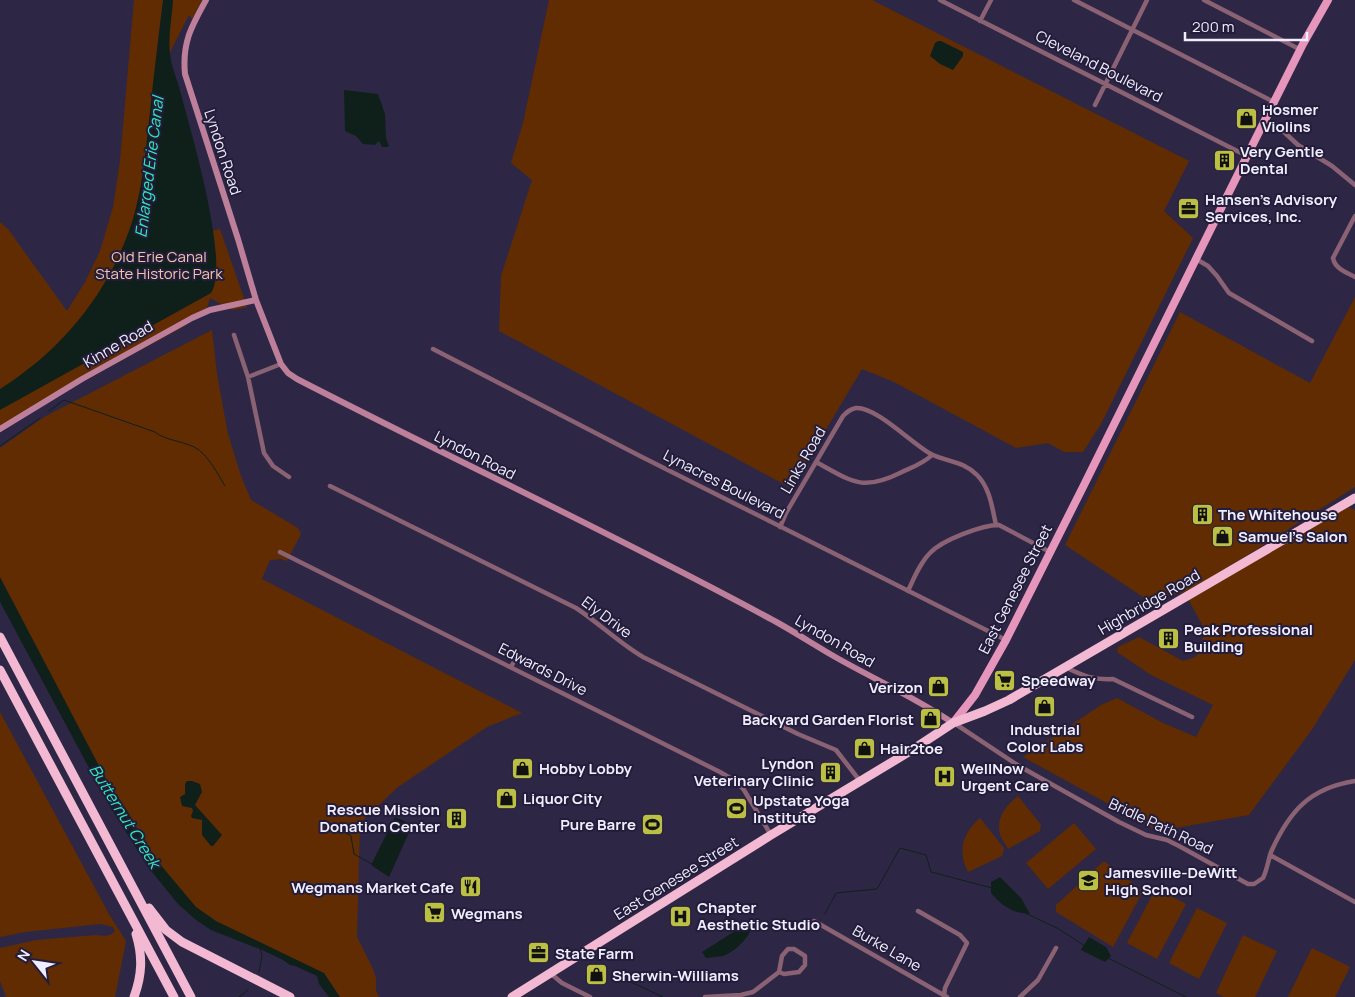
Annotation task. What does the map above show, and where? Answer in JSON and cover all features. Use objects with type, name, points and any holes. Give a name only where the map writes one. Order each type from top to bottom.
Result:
[{"type":"highway","name":"Highbridge Road","points":[[952,723],[1009,700],[1355,498]]},
{"type":"highway","points":[[0,637],[192,997]]},
{"type":"highway","points":[[0,670],[174,997]]},
{"type":"highway","name":"East Genesee Street","points":[[512,997],[860,780],[925,742],[952,723]]},
{"type":"highway","points":[[136,890],[160,923],[182,942],[290,997]]},
{"type":"highway","points":[[131,917],[142,962],[134,997]]},
{"type":"main road","name":"East Genesee Street","points":[[952,723],[975,695],[1006,640],[1264,121],[1328,0]]},
{"type":"street","name":"Lyndon Road","points":[[206,0],[187,36],[184,48],[185,74],[256,300],[281,364],[288,373],[297,380],[770,618],[838,658],[934,710],[952,723]]},
{"type":"street","name":"Cleveland Boulevard","points":[[940,0],[1247,156]]},
{"type":"street","points":[[980,21],[991,0]]},
{"type":"street","points":[[1074,0],[1274,102]]},
{"type":"street","points":[[1095,105],[1147,0]]},
{"type":"street","points":[[1204,0],[1301,50]]},
{"type":"street","points":[[1264,121],[1284,132],[1298,145],[1332,166],[1355,185]]},
{"type":"street","points":[[1355,216],[1334,258],[1339,269],[1355,277]]},
{"type":"street","points":[[1196,259],[1212,271],[1229,293],[1312,341]]},
{"type":"street","name":"Kinne Road","points":[[0,429],[77,382],[192,318],[210,310],[256,300]]},
{"type":"street","points":[[234,335],[248,377],[264,452],[273,466],[290,477]]},
{"type":"street","name":"Lynacres Boulevard","points":[[433,349],[780,527],[1006,640]]},
{"type":"street","points":[[248,377],[281,364]]},
{"type":"street","name":"Links Road","points":[[780,527],[786,513],[843,416],[852,409],[864,410],[876,416],[932,455]]},
{"type":"street","points":[[816,462],[851,480],[870,484],[883,482],[922,463],[932,455],[959,463],[976,474],[986,488],[996,525]]},
{"type":"street","name":"Ely Drive","points":[[330,486],[576,608],[593,619],[630,650],[643,657],[790,730],[836,750],[860,780]]},
{"type":"street","points":[[908,591],[924,560],[933,550],[963,534],[996,525],[1006,527],[1050,552]]},
{"type":"street","name":"Edwards Drive","points":[[280,552],[730,778],[744,790],[771,835]]},
{"type":"street","points":[[511,667],[517,656]]},
{"type":"street","points":[[1066,667],[1088,678],[1113,679],[1192,717]]},
{"type":"street","name":"Bridle Path Road","points":[[952,723],[1019,766],[1119,822],[1146,835],[1167,840],[1244,882],[1254,884],[1263,878],[1270,855],[1286,824],[1302,803],[1326,790],[1355,781]]},
{"type":"street","points":[[1270,855],[1355,902]]},
{"type":"street","points":[[918,912],[960,935],[967,943],[945,988],[946,996]]},
{"type":"street","name":"Burke Lane","points":[[814,921],[946,996]]},
{"type":"street","points":[[705,997],[741,995],[753,992],[779,972],[782,956],[788,949],[794,948],[805,956],[805,965],[799,972],[784,974],[779,972]]},
{"type":"street","points":[[1020,997],[1038,980],[1056,948]]},
{"type":"street","points":[[550,973],[562,983],[590,997]]},
{"type":"green space","name":"Old Erie Canal State Historic Park","points":[[134,0],[202,0],[192,19],[189,15],[164,64],[211,231],[220,229],[247,307],[233,310],[210,298],[207,308],[185,326],[0,426],[0,222],[8,229],[67,311],[85,282],[100,251],[113,207],[120,161]]},
{"type":"green space","points":[[549,0],[872,0],[1189,161],[1164,211],[1193,238],[1101,424],[1083,452],[1064,452],[1048,443],[1016,448],[894,382],[862,369],[791,488],[499,331],[501,276],[532,180],[511,163],[523,123]]},
{"type":"green space","points":[[1355,297],[1355,487],[1235,563],[1185,592],[1149,601],[1065,545],[1180,312],[1310,383]]},
{"type":"green space","points":[[212,330],[217,374],[228,434],[241,476],[251,500],[298,528],[301,534],[287,561],[281,559],[270,560],[262,579],[522,713],[487,727],[398,787],[360,823],[357,937],[373,969],[376,978],[376,991],[379,997],[335,997],[316,972],[201,917],[152,864],[0,593],[0,448],[44,417]]},
{"type":"green space","points":[[1348,507],[1355,510],[1355,660],[1313,728],[1249,815],[1158,831],[1023,757],[1101,705],[1117,698],[1161,722],[1196,737],[1213,705],[1151,675],[1117,652],[1118,647],[1139,637],[1183,661],[1195,657],[1202,650],[1205,630],[1188,599]]},
{"type":"green space","points":[[0,712],[109,914],[126,941],[115,997],[6,997],[0,981],[0,948],[36,940],[96,935],[106,936],[115,931],[113,927],[101,924],[25,932],[0,937]]},
{"type":"green space","points":[[1018,796],[1041,825],[1040,831],[1008,849],[1001,836],[999,823],[1003,812]]},
{"type":"green space","points":[[980,818],[1004,848],[1002,856],[968,872],[962,850],[969,830]]},
{"type":"green space","points":[[1074,823],[1096,849],[1048,889],[1026,863]]},
{"type":"green space","points":[[1104,861],[1143,891],[1113,947],[1056,912],[1056,905]]},
{"type":"green space","points":[[1156,888],[1186,904],[1157,959],[1127,943]]},
{"type":"green space","points":[[1197,908],[1227,923],[1199,979],[1169,963]]},
{"type":"green space","points":[[1243,935],[1277,951],[1255,997],[1224,997],[1216,993]]},
{"type":"green space","points":[[1312,948],[1350,967],[1335,997],[1288,997]]},
{"type":"water","name":"Enlarged Erie Canal","points":[[163,0],[173,0],[169,41],[172,66],[199,161],[212,225],[216,254],[216,277],[211,293],[0,410],[0,389],[23,374],[44,356],[81,318],[110,273],[122,248],[132,222],[141,185]]},
{"type":"water","points":[[938,41],[963,52],[963,56],[953,70],[940,64],[930,56],[935,43]]},
{"type":"water","points":[[344,90],[378,94],[385,114],[386,138],[389,146],[382,147],[379,141],[375,145],[363,144],[356,136],[345,131]]},
{"type":"water","name":"Butternut Creek","points":[[0,577],[107,781],[128,812],[149,851],[196,907],[216,921],[324,973],[340,997],[329,997],[319,984],[317,976],[290,965],[262,950],[211,930],[196,920],[178,904],[148,867],[109,805],[0,602]]},
{"type":"water","points":[[187,781],[200,784],[202,792],[195,805],[222,835],[213,846],[202,835],[202,820],[192,818],[192,808],[182,806],[180,797],[185,794],[185,784]]},
{"type":"water","points":[[395,817],[409,823],[411,828],[389,877],[371,865]]},
{"type":"water","points":[[1000,877],[1021,898],[1030,914],[1008,908],[991,893],[991,882]]},
{"type":"water","points":[[754,919],[751,930],[734,950],[723,956],[706,958],[702,952]]},
{"type":"water","points":[[1089,937],[1106,947],[1111,956],[1105,962],[1081,950]]},
{"type":"waterway","points":[[49,411],[64,400],[194,447],[207,458],[225,486]]},
{"type":"waterway","points":[[0,446],[40,418]]},
{"type":"waterway","points":[[325,820],[351,836],[354,854],[372,864]]},
{"type":"waterway","points":[[825,914],[836,893],[877,889],[900,848],[926,855],[931,872],[992,888]]},
{"type":"waterway","points":[[1025,913],[1057,928],[1085,946]]},
{"type":"waterway","points":[[259,972],[262,956],[260,948]]},
{"type":"waterway","points":[[1108,958],[1186,997]]},
{"type":"waterway","points":[[616,975],[663,997]]},
{"type":"waterway","points":[[239,997],[248,990]]},
{"type":"place","name":"Hosmer Violins","points":[[1246,118]]},
{"type":"place","name":"Very Gentle Dental","points":[[1224,160]]},
{"type":"place","name":"Hansen's Advisory Services, Inc.","points":[[1189,208]]},
{"type":"place","name":"The Whitehouse","points":[[1202,514]]},
{"type":"place","name":"Samuel's Salon","points":[[1222,536]]},
{"type":"place","name":"Peak Professional Building","points":[[1168,638]]},
{"type":"place","name":"Speedway","points":[[1005,680]]},
{"type":"place","name":"Verizon","points":[[939,687]]},
{"type":"place","name":"Industrial Color Labs","points":[[1045,706]]},
{"type":"place","name":"Backyard Garden Florist","points":[[930,719]]},
{"type":"place","name":"Hair2toe","points":[[864,748]]},
{"type":"place","name":"Hobby Lobby","points":[[523,768]]},
{"type":"place","name":"Lyndon Veterinary Clinic","points":[[830,772]]},
{"type":"place","name":"WellNow Urgent Care","points":[[945,777]]},
{"type":"place","name":"Liquor City","points":[[507,798]]},
{"type":"place","name":"Upstate Yoga Institute","points":[[737,809]]},
{"type":"place","name":"Rescue Mission Donation Center","points":[[456,818]]},
{"type":"place","name":"Pure Barre","points":[[652,824]]},
{"type":"place","name":"Jamesville-DeWitt High School","points":[[1089,881]]},
{"type":"place","name":"Wegmans Market Cafe","points":[[470,887]]},
{"type":"place","name":"Wegmans","points":[[435,913]]},
{"type":"place","name":"Chapter Aesthetic Studio","points":[[681,916]]},
{"type":"place","name":"State Farm","points":[[539,953]]},
{"type":"place","name":"Sherwin-Williams","points":[[596,975]]}]
